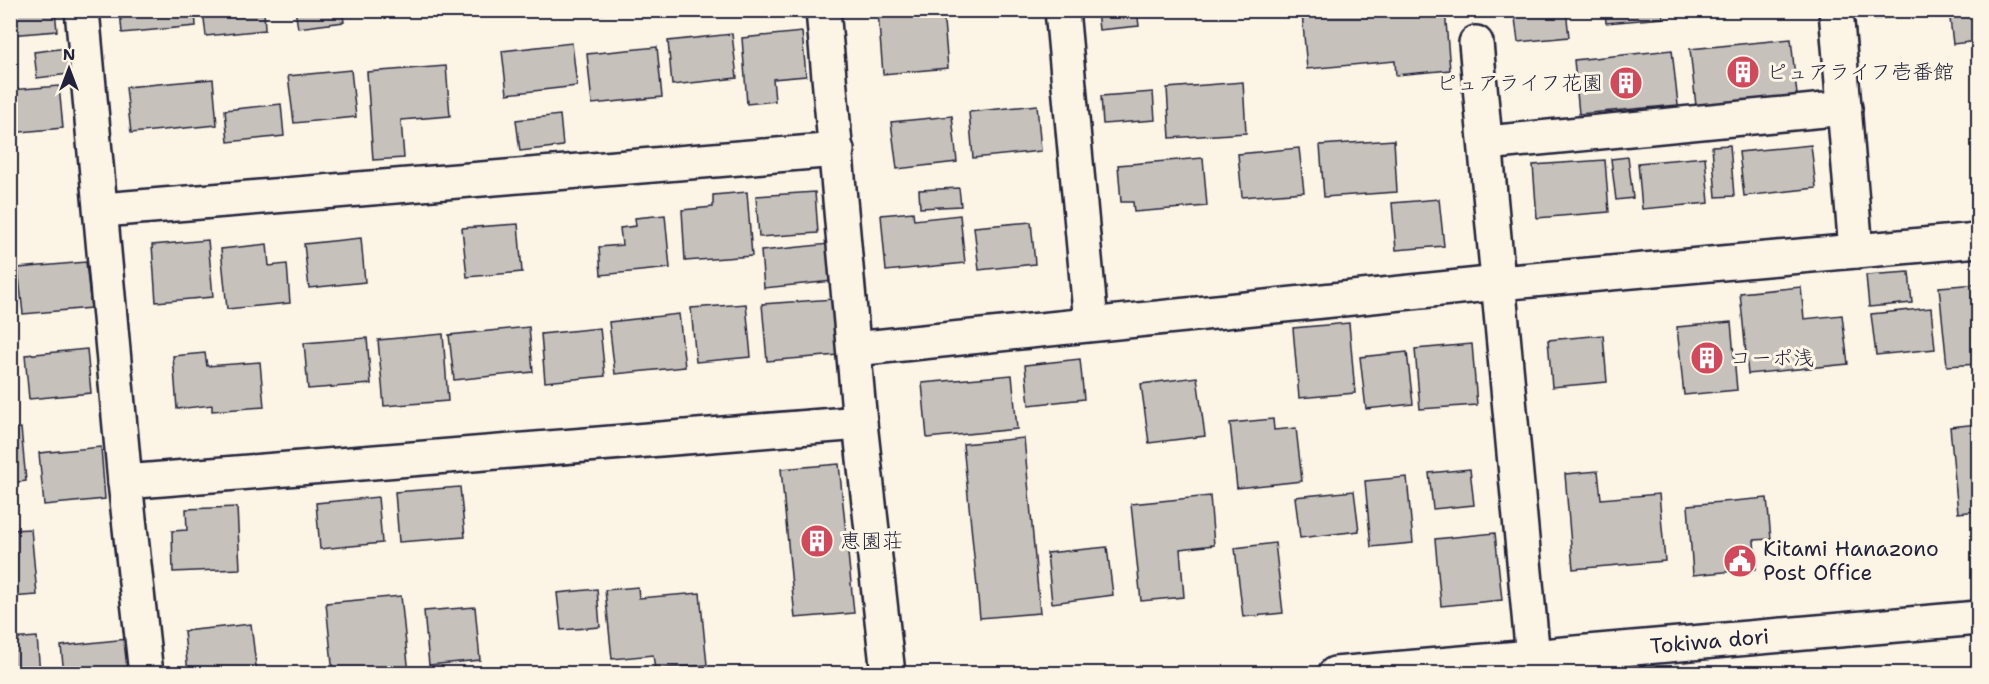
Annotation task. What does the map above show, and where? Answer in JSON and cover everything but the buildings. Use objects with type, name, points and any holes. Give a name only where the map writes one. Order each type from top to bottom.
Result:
[{"type":"street","points":[[82,10],[125,482],[146,674]]},
{"type":"street","points":[[824,10],[860,423],[888,674]]},
{"type":"street","points":[[1062,10],[1091,323]]},
{"type":"street","points":[[1836,10],[1856,251]]},
{"type":"street","points":[[1476,43],[1533,658]]},
{"type":"street","points":[[1487,143],[1845,108]]},
{"type":"street","points":[[102,210],[837,150]]},
{"type":"street","points":[[854,349],[1499,283],[1978,240]]},
{"type":"street","points":[[125,482],[860,423]]},
{"type":"street","name":"Tokiwa dori","points":[[1335,674],[1391,671],[1978,618]]},
{"type":"place","name":"ピュアライフ壱番館","points":[[1743,72]]},
{"type":"place","name":"ピュアライフ花園","points":[[1626,83]]},
{"type":"place","name":"コーポ浅","points":[[1707,358]]},
{"type":"place","name":"恵園荘","points":[[817,541]]},
{"type":"place","name":"Kitami Hanazono Post Office","points":[[1740,561]]}]
